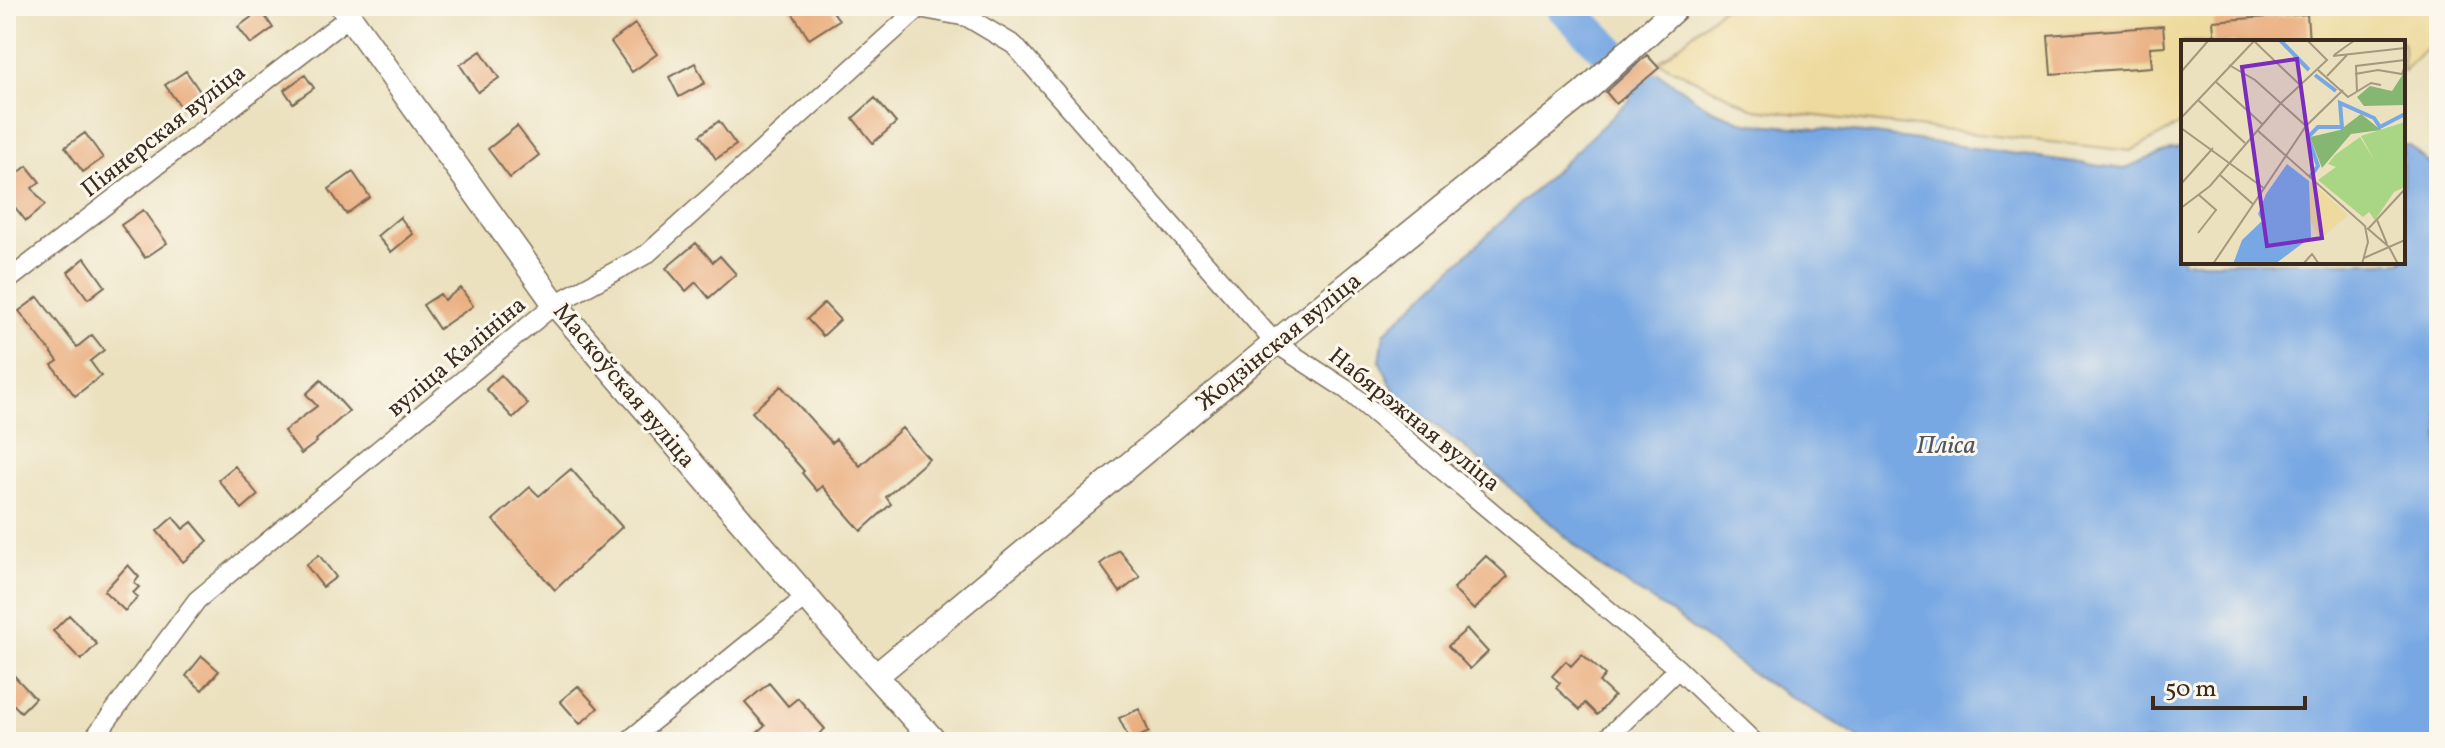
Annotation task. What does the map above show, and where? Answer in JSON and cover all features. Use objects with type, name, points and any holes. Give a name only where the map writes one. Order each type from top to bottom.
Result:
[{"type":"main road","name":"Жодзінская вуліца","points":[[877,675],[1275,343],[1582,94],[1678,6]]},
{"type":"main road","name":"Маскоўская вуліца","points":[[346,11],[555,304],[806,597],[935,742]]},
{"type":"street","name":"вуліца Калініна","points":[[91,742],[197,600],[555,304],[647,254],[919,7]]},
{"type":"street","name":"Набярэжная вуліца","points":[[919,7],[967,17],[1014,45],[1275,343],[1347,390],[1678,669],[1754,742]]},
{"type":"street","name":"Піянерская вуліца","points":[[6,282],[346,11]]},
{"type":"street","points":[[627,742],[806,597]]},
{"type":"street","points":[[1603,742],[1678,669]]},
{"type":"sand","points":[[1725,6],[2439,6],[2439,35],[2405,70],[2405,40],[2181,40],[2181,124],[2131,151],[1754,109],[1659,62]]},
{"type":"water","name":"Пліса","points":[[1658,73],[1710,109],[1746,123],[1874,134],[2123,169],[2181,148],[2181,264],[2405,264],[2405,145],[2409,145],[2432,166],[2439,184],[2439,742],[1866,742],[1751,673],[1673,614],[1600,567],[1463,446],[1397,396],[1380,362],[1384,333]]},
{"type":"building","points":[[788,6],[829,6],[839,20],[809,39]]},
{"type":"building","points":[[261,10],[273,28],[251,44],[238,27]]},
{"type":"building","points":[[2307,14],[2309,40],[2215,40],[2213,21]]},
{"type":"building","points":[[635,24],[657,54],[632,72],[611,42]]},
{"type":"building","points":[[2163,26],[2165,46],[2150,47],[2152,67],[2051,74],[2048,35]]},
{"type":"building","points":[[481,51],[499,78],[478,92],[460,65]]},
{"type":"building","points":[[1647,55],[1659,68],[1616,104],[1606,92]]},
{"type":"building","points":[[695,63],[705,83],[679,97],[669,77]]},
{"type":"building","points":[[186,71],[203,96],[183,110],[165,85]]},
{"type":"building","points":[[305,75],[314,88],[293,103],[284,90]]},
{"type":"building","points":[[875,98],[896,123],[873,143],[853,118]]},
{"type":"building","points":[[719,121],[736,145],[716,159],[700,135]]},
{"type":"building","points":[[517,126],[539,155],[510,178],[488,149]]},
{"type":"building","points":[[85,133],[103,158],[83,172],[65,147]]},
{"type":"building","points":[[27,166],[40,182],[32,188],[45,205],[26,221],[6,196],[6,183]]},
{"type":"building","points":[[353,172],[370,197],[346,214],[329,189]]},
{"type":"building","points":[[143,210],[167,243],[145,258],[121,225]]},
{"type":"building","points":[[400,217],[413,234],[391,252],[377,236]]},
{"type":"building","points":[[696,243],[713,262],[720,256],[736,274],[709,298],[696,282],[686,291],[666,268]]},
{"type":"building","points":[[85,258],[105,286],[88,299],[68,272]]},
{"type":"building","points":[[461,288],[473,306],[439,329],[423,305],[440,294],[444,300]]},
{"type":"building","points":[[38,297],[77,347],[92,335],[104,350],[90,361],[101,376],[75,396],[52,365],[58,361],[19,311]]},
{"type":"building","points":[[824,303],[840,320],[823,336],[807,319]]},
{"type":"building","points":[[501,375],[528,404],[513,418],[486,389]]},
{"type":"building","points":[[321,380],[349,411],[301,454],[284,431],[317,406],[306,394]]},
{"type":"building","points":[[781,386],[832,443],[836,439],[860,466],[902,428],[929,459],[886,497],[891,504],[861,531],[822,486],[817,491],[802,473],[804,471],[752,412]]},
{"type":"building","points":[[235,466],[258,495],[242,509],[218,480]]},
{"type":"building","points":[[571,469],[622,527],[555,590],[493,520],[530,487],[539,496]]},
{"type":"building","points":[[173,517],[183,529],[192,522],[208,541],[183,562],[157,531]]},
{"type":"building","points":[[1119,550],[1140,577],[1120,592],[1100,564]]},
{"type":"building","points":[[319,555],[336,577],[323,587],[306,565]]},
{"type":"building","points":[[1486,556],[1508,576],[1474,610],[1453,589]]},
{"type":"building","points":[[128,565],[139,577],[134,583],[139,587],[133,593],[138,597],[125,611],[104,591]]},
{"type":"building","points":[[69,615],[97,644],[81,660],[53,631]]},
{"type":"building","points":[[1467,629],[1488,652],[1470,669],[1448,646]]},
{"type":"building","points":[[1582,654],[1605,675],[1599,682],[1614,696],[1597,715],[1585,703],[1580,710],[1556,688],[1560,683],[1552,676],[1566,661],[1571,666]]},
{"type":"building","points":[[202,656],[219,671],[202,690],[186,676]]},
{"type":"building","points":[[6,667],[35,698],[21,712],[6,697]]},
{"type":"building","points":[[769,683],[788,706],[798,698],[825,729],[809,742],[747,742],[765,726],[745,703]]},
{"type":"building","points":[[578,686],[598,708],[580,724],[560,701]]},
{"type":"building","points":[[1139,709],[1149,732],[1130,741],[1119,718]]},
{"type":"waterway","name":"Пліса","points":[[1563,6],[1677,119]]}]
